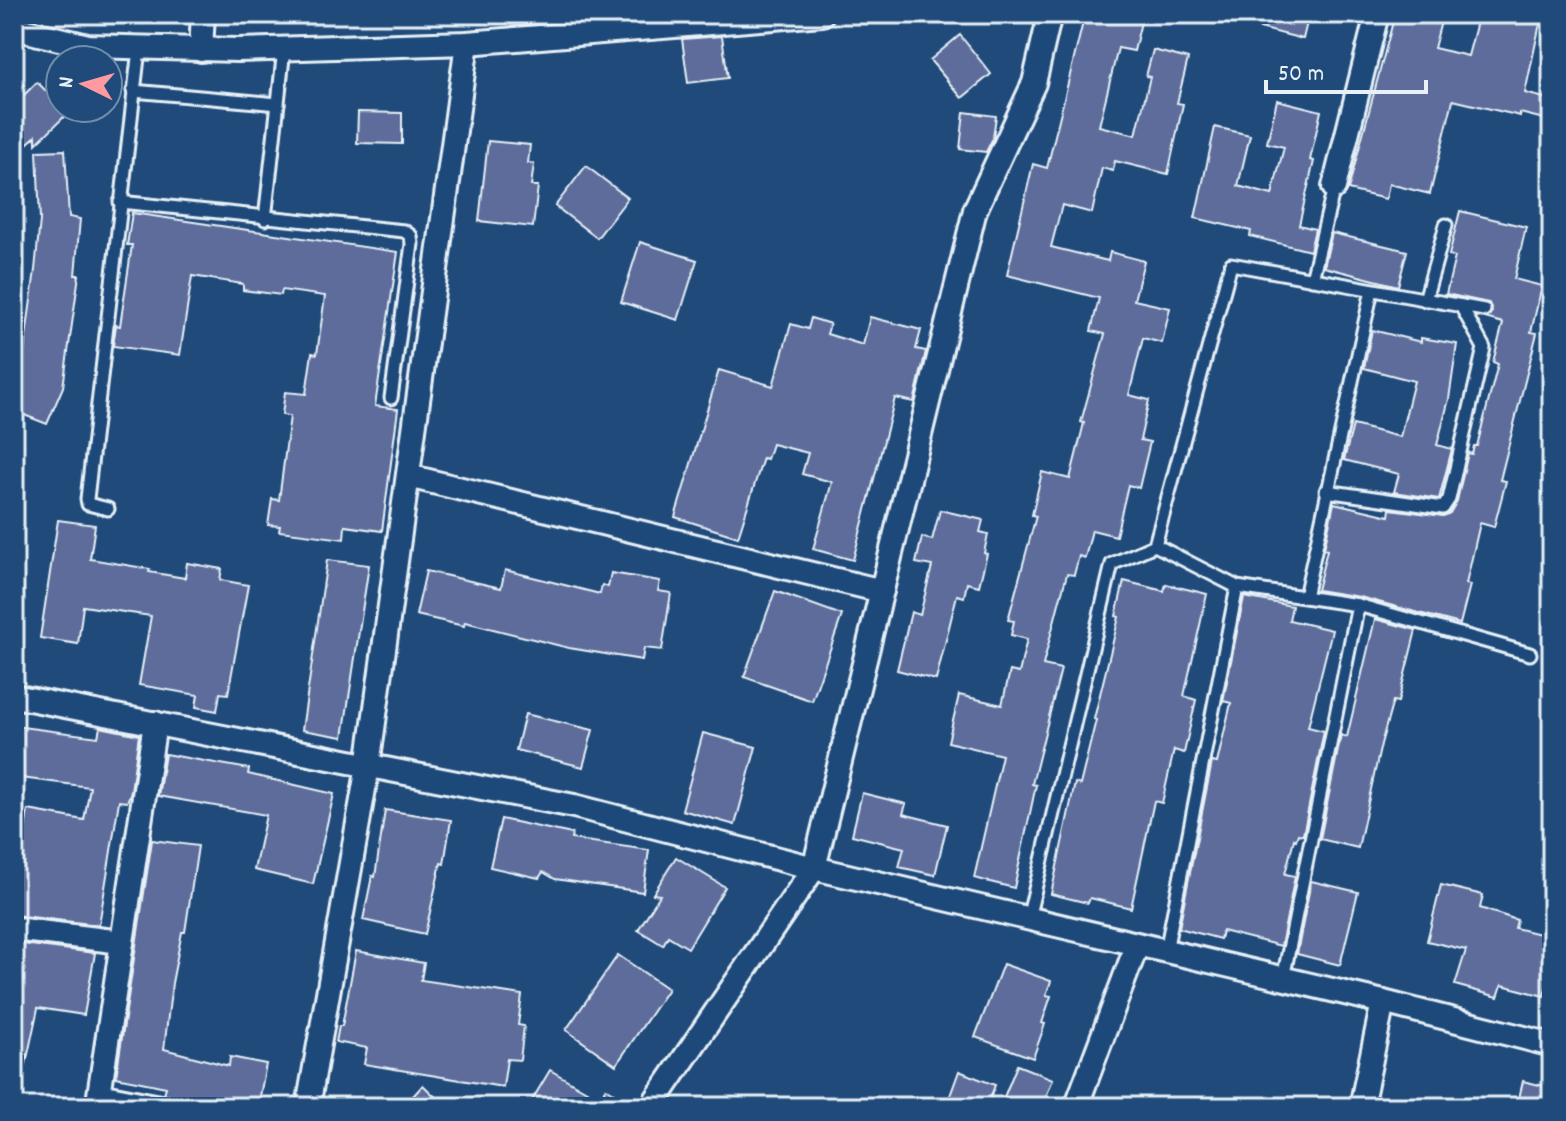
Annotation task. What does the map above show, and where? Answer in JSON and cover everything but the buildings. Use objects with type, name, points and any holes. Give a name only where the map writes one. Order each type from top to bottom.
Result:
[{"type":"street","points":[[201,50],[203,14]]},
{"type":"street","points":[[14,28],[88,46],[284,49],[467,43],[822,14]]},
{"type":"street","points":[[651,1107],[814,868],[975,210],[1034,83],[1050,14]]},
{"type":"street","points":[[1334,187],[1377,14]]},
{"type":"street","points":[[308,1107],[368,766],[467,43]]},
{"type":"street","points":[[408,476],[882,591]]},
{"type":"street","points":[[14,696],[574,806],[814,868],[1552,1045]]},
{"type":"street","points":[[155,723],[99,1095],[160,1107]]},
{"type":"street","points":[[14,929],[122,942]]},
{"type":"street","points":[[1076,1107],[1137,945]]},
{"type":"street","points":[[1361,1107],[1383,1002]]},
{"type":"lane","points":[[108,509],[88,504],[87,499],[139,49]]},
{"type":"lane","points":[[265,219],[284,49]]},
{"type":"lane","points":[[133,91],[278,104]]},
{"type":"lane","points":[[1312,279],[1334,187]]},
{"type":"lane","points":[[120,202],[404,231],[411,236],[391,398]]},
{"type":"lane","points":[[1425,300],[1446,225]]},
{"type":"lane","points":[[1155,545],[1231,264],[1484,310]]},
{"type":"lane","points":[[1305,597],[1372,290]]},
{"type":"lane","points":[[1326,491],[1443,508],[1449,499],[1484,348],[1461,306]]},
{"type":"lane","points":[[1155,545],[1237,587],[1358,605],[1530,654]]},
{"type":"lane","points":[[1028,919],[1112,564],[1155,545]]},
{"type":"lane","points":[[1165,952],[1237,587]]},
{"type":"lane","points":[[1283,979],[1358,605]]}]
